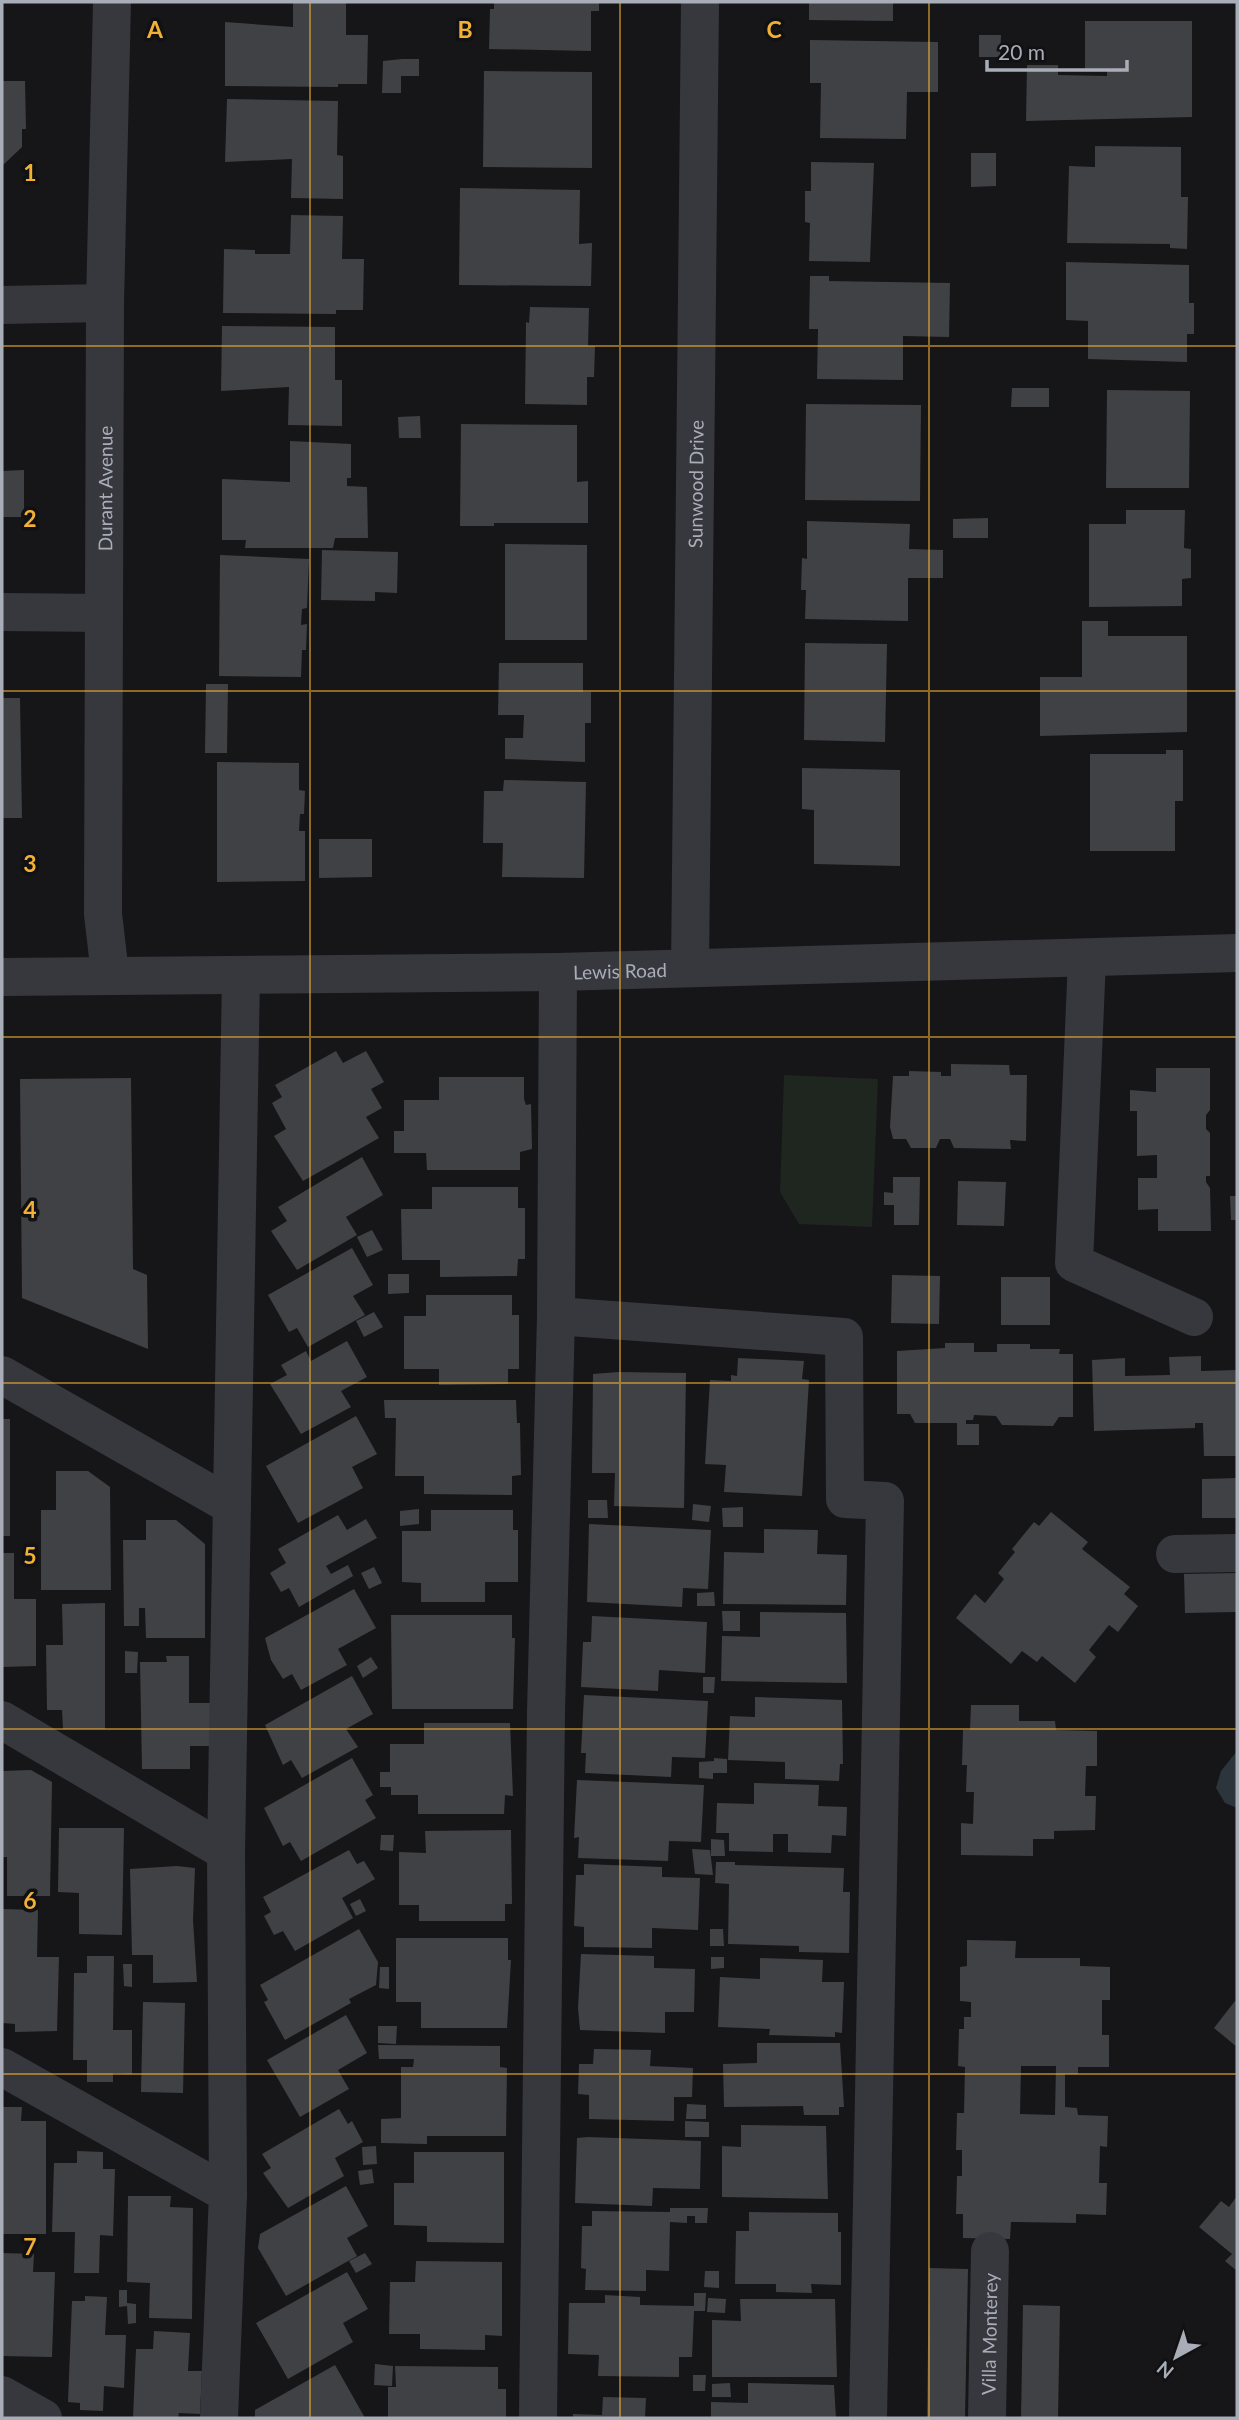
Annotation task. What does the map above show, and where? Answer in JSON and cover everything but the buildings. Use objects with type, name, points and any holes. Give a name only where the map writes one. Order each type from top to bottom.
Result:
[{"type":"street","name":"Durant Avenue","points":[[110,974],[103,914],[105,303],[112,2]]},
{"type":"street","name":"Sunwood Drive","points":[[690,967],[700,2]]},
{"type":"street","points":[[2,305],[105,303]]},
{"type":"street","points":[[2,612],[104,613]]},
{"type":"street","name":"Lewis Road","points":[[2,977],[558,972],[1237,953]]},
{"type":"street","points":[[1087,959],[1074,1263],[1194,1317]]},
{"type":"street","points":[[538,2418],[546,1712],[556,1316],[558,972]]},
{"type":"street","points":[[219,2418],[228,2194],[226,1852],[241,975]]},
{"type":"street","points":[[556,1316],[844,1337],[845,1499],[885,1501],[868,2418]]},
{"type":"street","points":[[2,1375],[232,1506]]},
{"type":"street","points":[[1175,1554],[1237,1553]]},
{"type":"street","points":[[2,1720],[226,1852]]},
{"type":"street","points":[[2,2067],[228,2194]]},
{"type":"street","name":"Villa Monterey","points":[[987,2418],[989,2251]]},
{"type":"street","points":[[2,2395],[43,2418]]},
{"type":"shaded area","points":[[784,1075],[878,1079],[872,1227],[799,1224],[780,1192]]},
{"type":"shaded area","points":[[1237,1751],[1237,1808],[1225,1803],[1216,1788],[1221,1771]]}]
